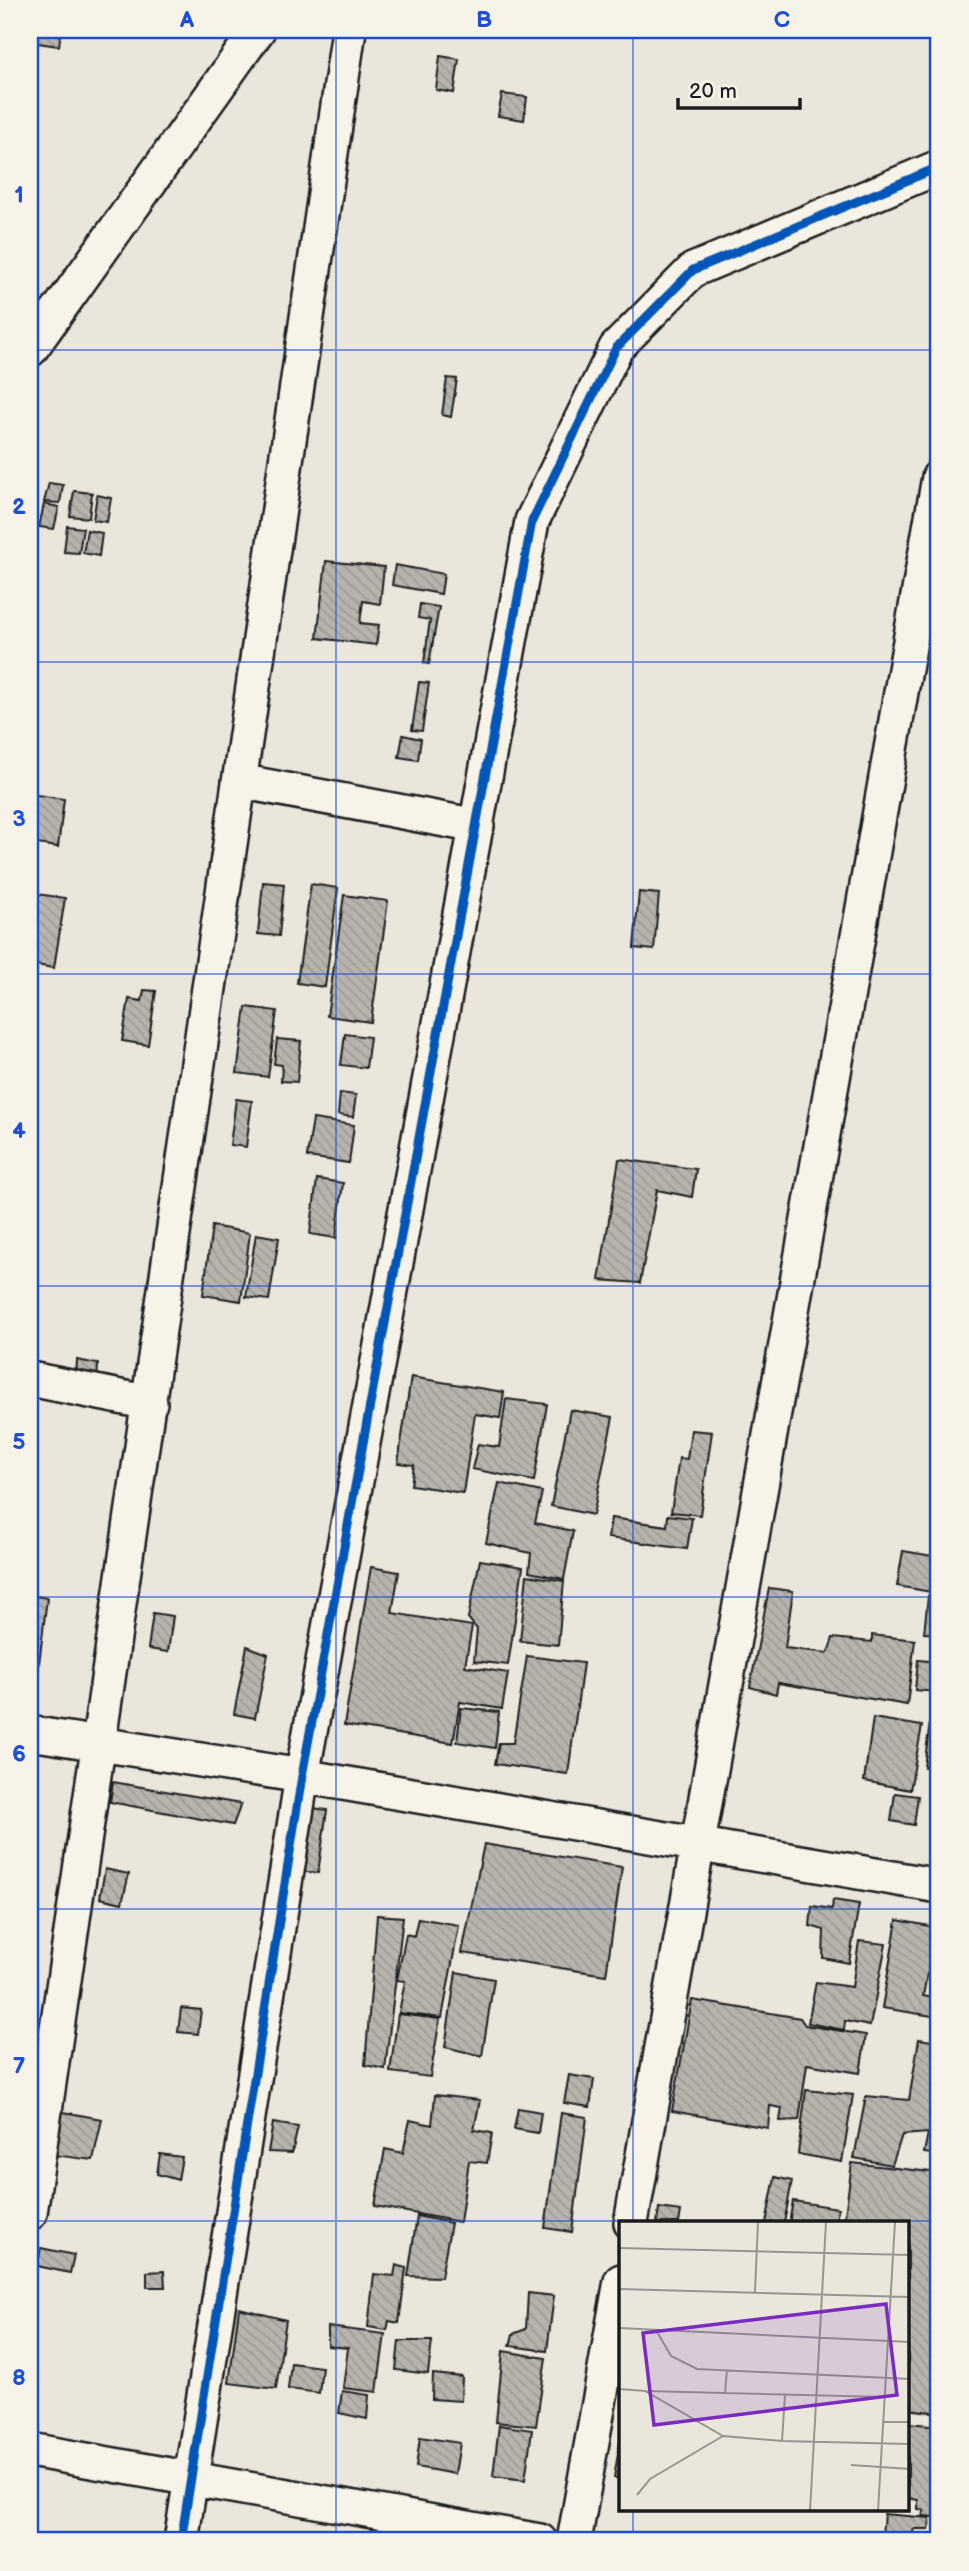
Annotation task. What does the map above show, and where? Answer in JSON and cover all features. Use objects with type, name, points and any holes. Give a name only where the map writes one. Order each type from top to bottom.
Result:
[{"type":"street","points":[[30,350],[258,30]]},
{"type":"street","points":[[30,2213],[349,30]]},
{"type":"street","points":[[181,2541],[302,1776],[532,521],[615,348],[693,270],[939,167]]},
{"type":"street","points":[[631,2221],[939,477]]},
{"type":"street","points":[[239,781],[477,826]]},
{"type":"street","points":[[30,1379],[150,1403]]},
{"type":"street","points":[[30,1733],[302,1776],[939,1886]]},
{"type":"street","points":[[574,2541],[619,2292]]},
{"type":"street","points":[[30,2450],[540,2541]]},
{"type":"building","points":[[30,30],[61,30],[59,46],[30,42]]},
{"type":"building","points":[[440,56],[459,59],[454,93],[436,90]]},
{"type":"building","points":[[502,94],[527,97],[524,120],[498,116]]},
{"type":"building","points":[[447,378],[457,379],[451,417],[442,415]]},
{"type":"building","points":[[49,483],[63,485],[60,503],[44,502]]},
{"type":"building","points":[[74,491],[92,493],[89,518],[70,516]]},
{"type":"building","points":[[97,495],[111,498],[107,522],[93,520]]},
{"type":"building","points":[[44,504],[59,507],[54,529],[39,527]]},
{"type":"building","points":[[67,526],[83,528],[79,553],[64,552]]},
{"type":"building","points":[[87,530],[102,533],[99,556],[83,553]]},
{"type":"building","points":[[326,561],[384,567],[380,604],[363,601],[360,623],[379,625],[376,645],[317,638]]},
{"type":"building","points":[[395,565],[444,574],[441,594],[392,585]]},
{"type":"building","points":[[420,604],[439,607],[429,664],[424,663],[430,620],[418,618]]},
{"type":"building","points":[[419,682],[429,683],[422,731],[412,730]]},
{"type":"building","points":[[403,735],[421,739],[418,760],[399,757]]},
{"type":"building","points":[[30,794],[64,799],[58,847],[30,843]]},
{"type":"building","points":[[263,882],[284,884],[279,936],[258,934]]},
{"type":"building","points":[[311,884],[338,888],[325,987],[297,983]]},
{"type":"building","points":[[639,892],[659,894],[654,950],[634,948]]},
{"type":"building","points":[[30,893],[65,898],[54,968],[30,964]]},
{"type":"building","points":[[344,895],[388,901],[371,1022],[327,1016]]},
{"type":"building","points":[[144,990],[156,991],[148,1045],[122,1041],[129,999],[142,1001]]},
{"type":"building","points":[[246,1007],[277,1011],[268,1077],[237,1073]]},
{"type":"building","points":[[345,1034],[370,1037],[366,1068],[341,1065]]},
{"type":"building","points":[[277,1039],[301,1041],[297,1082],[281,1081],[282,1065],[274,1064]]},
{"type":"building","points":[[340,1093],[356,1095],[353,1117],[338,1115]]},
{"type":"building","points":[[236,1099],[252,1101],[246,1147],[230,1145]]},
{"type":"building","points":[[313,1119],[354,1125],[349,1163],[307,1157]]},
{"type":"building","points":[[619,1159],[696,1169],[692,1197],[657,1190],[640,1283],[599,1280]]},
{"type":"building","points":[[317,1179],[343,1183],[336,1238],[310,1234]]},
{"type":"building","points":[[212,1226],[250,1233],[241,1301],[203,1295]]},
{"type":"building","points":[[256,1234],[279,1238],[269,1300],[246,1297]]},
{"type":"building","points":[[77,1360],[98,1364],[97,1382],[76,1379]]},
{"type":"building","points":[[411,1377],[504,1392],[500,1418],[475,1414],[463,1493],[411,1485],[414,1465],[398,1463]]},
{"type":"building","points":[[506,1399],[547,1404],[534,1481],[472,1469],[478,1444],[499,1447]]},
{"type":"building","points":[[570,1410],[613,1417],[593,1515],[551,1506]]},
{"type":"building","points":[[691,1430],[712,1432],[700,1515],[671,1512],[679,1458],[687,1459]]},
{"type":"building","points":[[499,1483],[542,1492],[535,1523],[573,1531],[564,1579],[529,1572],[531,1553],[486,1543]]},
{"type":"building","points":[[668,1515],[692,1518],[687,1549],[608,1538],[611,1518],[667,1526]]},
{"type":"building","points":[[903,1551],[939,1557],[937,1593],[897,1586]]},
{"type":"building","points":[[480,1560],[523,1567],[508,1665],[474,1661],[477,1629],[468,1618]]},
{"type":"building","points":[[371,1567],[399,1572],[392,1613],[472,1626],[465,1666],[508,1673],[502,1709],[460,1702],[453,1743],[344,1725]]},
{"type":"building","points":[[527,1575],[564,1581],[558,1645],[520,1641]]},
{"type":"building","points":[[769,1588],[793,1591],[785,1648],[828,1653],[833,1638],[872,1642],[872,1635],[915,1640],[907,1705],[778,1683],[776,1694],[750,1687]]},
{"type":"building","points":[[30,1595],[47,1598],[38,1672],[30,1671]]},
{"type":"building","points":[[928,1596],[939,1597],[939,1634],[924,1633]]},
{"type":"building","points":[[153,1613],[173,1616],[168,1652],[148,1649]]},
{"type":"building","points":[[247,1646],[268,1654],[255,1718],[234,1714]]},
{"type":"building","points":[[527,1656],[583,1663],[568,1774],[495,1764],[499,1743],[513,1743]]},
{"type":"building","points":[[918,1660],[939,1662],[937,1692],[915,1690]]},
{"type":"building","points":[[461,1708],[499,1712],[495,1748],[457,1742]]},
{"type":"building","points":[[931,1715],[939,1716],[939,1769],[924,1767]]},
{"type":"building","points":[[873,1718],[922,1726],[910,1790],[864,1781]]},
{"type":"building","points":[[113,1782],[241,1804],[233,1825],[110,1802]]},
{"type":"building","points":[[895,1793],[918,1796],[914,1825],[891,1821]]},
{"type":"building","points":[[307,1807],[327,1810],[318,1873],[296,1871]]},
{"type":"building","points":[[484,1844],[622,1867],[606,1975],[462,1953]]},
{"type":"building","points":[[105,1869],[129,1874],[122,1903],[100,1898]]},
{"type":"building","points":[[833,1900],[859,1904],[849,1963],[823,1958],[824,1930],[810,1926],[812,1906],[832,1909]]},
{"type":"building","points":[[377,1915],[403,1917],[385,2069],[365,2065]]},
{"type":"building","points":[[418,1918],[459,1925],[442,2018],[399,2013],[405,1981],[397,1980],[406,1934],[414,1936]]},
{"type":"building","points":[[897,1920],[935,1927],[933,1942],[939,1943],[939,1976],[927,1974],[923,1996],[939,1999],[939,2017],[882,2008]]},
{"type":"building","points":[[859,1941],[886,1944],[870,2026],[845,2021],[844,2030],[808,2023],[816,1982],[852,1987]]},
{"type":"building","points":[[456,1972],[494,1979],[482,2056],[445,2047]]},
{"type":"building","points":[[692,2000],[800,2018],[805,2025],[866,2035],[860,2073],[807,2064],[799,2120],[780,2121],[782,2108],[770,2106],[768,2128],[672,2111]]},
{"type":"building","points":[[181,2008],[201,2010],[198,2034],[178,2032]]},
{"type":"building","points":[[398,2014],[440,2019],[430,2077],[390,2072]]},
{"type":"building","points":[[919,2039],[939,2042],[939,2155],[924,2153],[928,2133],[902,2135],[892,2165],[854,2158],[866,2096],[909,2100]]},
{"type":"building","points":[[569,2075],[594,2079],[590,2107],[564,2103]]},
{"type":"building","points":[[806,2090],[853,2095],[842,2162],[798,2154]]},
{"type":"building","points":[[435,2095],[480,2100],[474,2130],[492,2133],[487,2163],[469,2161],[460,2222],[375,2206],[385,2149],[403,2153],[410,2120],[432,2125]]},
{"type":"building","points":[[518,2108],[541,2112],[538,2133],[514,2129]]},
{"type":"building","points":[[58,2111],[102,2119],[93,2160],[53,2155]]},
{"type":"building","points":[[561,2113],[587,2117],[572,2232],[545,2228]]},
{"type":"building","points":[[273,2123],[298,2127],[292,2153],[268,2152]]},
{"type":"building","points":[[160,2154],[182,2157],[178,2180],[157,2174]]},
{"type":"building","points":[[852,2163],[939,2173],[939,2413],[909,2409],[909,2221],[844,2221]]},
{"type":"building","points":[[775,2177],[792,2181],[784,2221],[766,2221]]},
{"type":"building","points":[[793,2201],[838,2208],[836,2221],[789,2221]]},
{"type":"building","points":[[659,2208],[681,2211],[679,2221],[657,2221]]},
{"type":"building","points":[[417,2216],[451,2223],[441,2277],[408,2276]]},
{"type":"building","points":[[41,2248],[74,2255],[70,2273],[37,2266]]},
{"type":"building","points":[[396,2265],[406,2268],[399,2323],[389,2321],[387,2330],[368,2327],[374,2274],[394,2276]]},
{"type":"building","points":[[164,2271],[165,2287],[147,2287],[147,2272]]},
{"type":"building","points":[[528,2293],[554,2296],[547,2351],[510,2346],[513,2334],[526,2329]]},
{"type":"building","points":[[239,2308],[286,2320],[276,2389],[229,2383]]},
{"type":"building","points":[[328,2327],[385,2334],[377,2392],[343,2388],[348,2348],[328,2346]]},
{"type":"building","points":[[399,2341],[432,2341],[428,2374],[396,2370]]},
{"type":"building","points":[[503,2351],[546,2358],[536,2426],[496,2422]]},
{"type":"building","points":[[291,2363],[322,2367],[319,2393],[288,2389]]},
{"type":"building","points":[[433,2374],[462,2377],[461,2401],[432,2399]]},
{"type":"building","points":[[342,2391],[369,2395],[367,2419],[339,2413]]},
{"type":"building","points":[[909,2423],[939,2426],[939,2470],[934,2517],[923,2516],[924,2510],[918,2509],[918,2500],[909,2498]]},
{"type":"building","points":[[499,2425],[532,2430],[525,2480],[493,2476]]},
{"type":"building","points":[[420,2437],[460,2443],[455,2474],[416,2467]]},
{"type":"building","points":[[619,2447],[619,2479],[614,2478]]},
{"type":"building","points":[[884,2514],[930,2518],[929,2529],[914,2529],[911,2538],[882,2535]]},
{"type":"cycle path","points":[[181,2541],[302,1776],[532,521],[616,348],[693,270],[939,167]]}]
